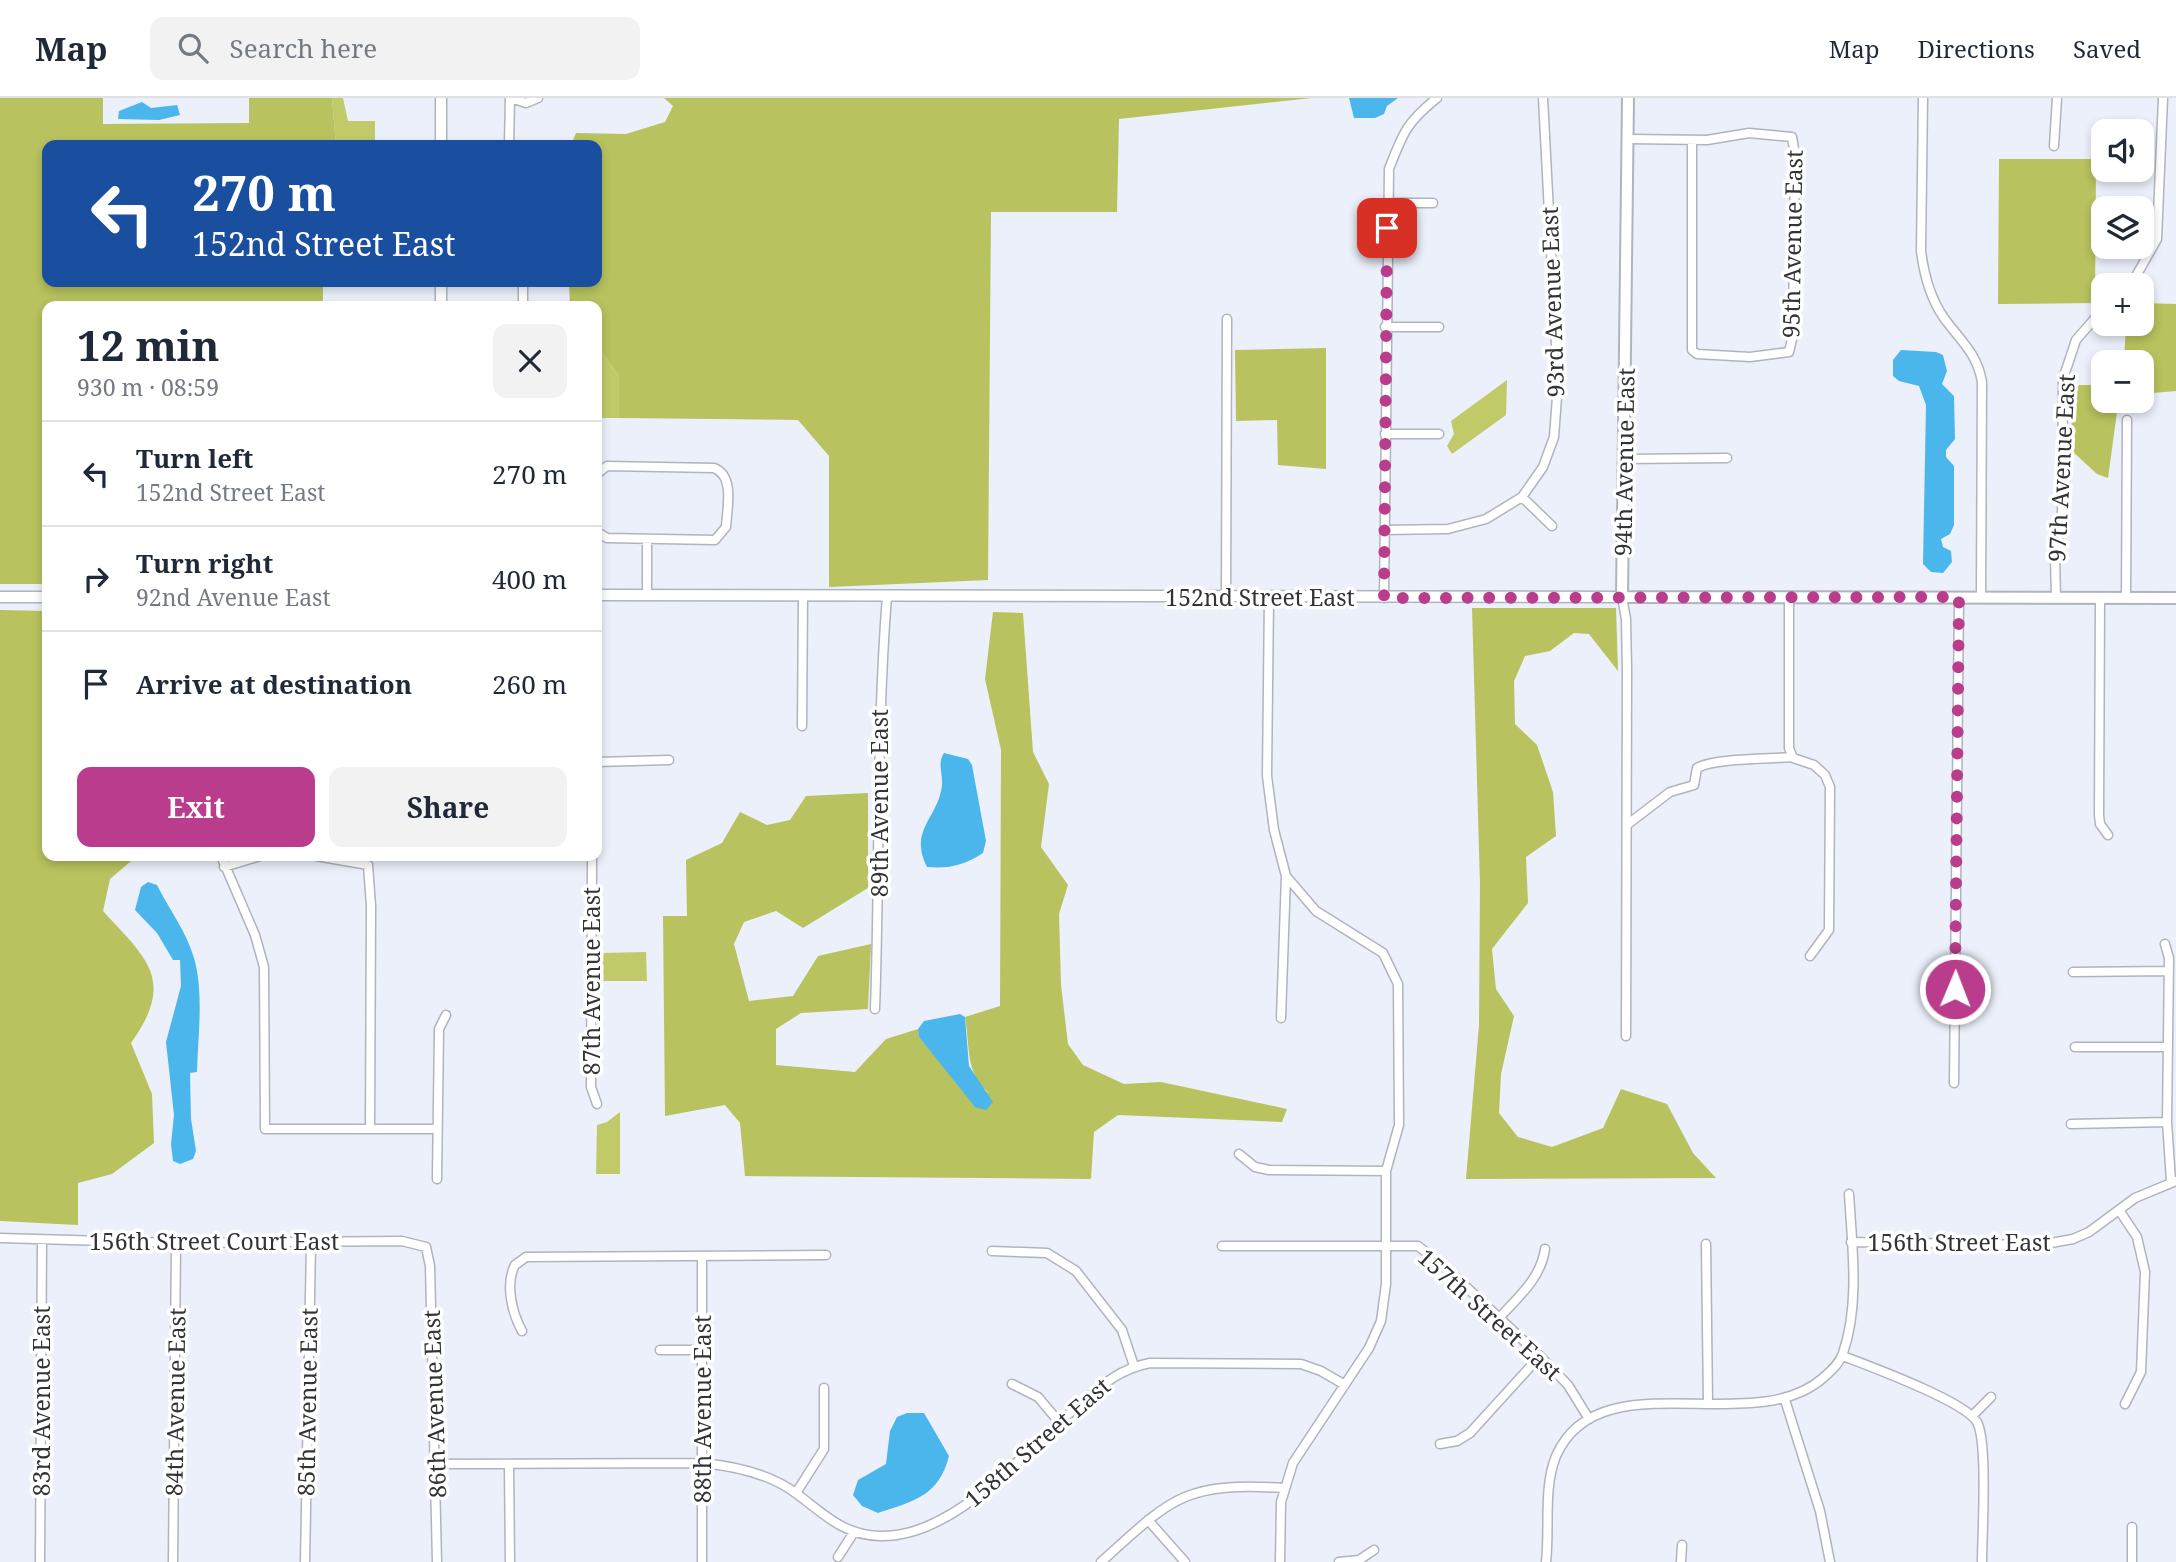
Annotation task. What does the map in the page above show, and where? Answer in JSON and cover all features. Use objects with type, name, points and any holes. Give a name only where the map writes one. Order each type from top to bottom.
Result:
[{"type":"main road","name":"94th Avenue East","points":[[1622,597],[1628,98]]},
{"type":"main road","name":"152nd Street East","points":[[1622,597],[2176,598]]},
{"type":"street","points":[[441,98],[441,140]]},
{"type":"street","points":[[509,140],[511,98],[526,103],[538,98]]},
{"type":"street","points":[[1384,598],[1385,327],[1389,169],[1412,118],[1437,98]]},
{"type":"street","name":"93rd Avenue East","points":[[1522,496],[1543,467],[1554,437],[1558,384],[1544,98]]},
{"type":"street","points":[[1923,98],[1921,251],[1924,275],[1937,307],[1971,349],[1982,382],[1981,597]]},
{"type":"street","points":[[2054,146],[2057,98]]},
{"type":"street","points":[[2138,273],[2157,239],[2163,98]]},
{"type":"street","name":"95th Avenue East","points":[[1749,133],[1792,137],[1793,307],[1789,352],[1739,356],[1697,354],[1692,350],[1692,140],[1749,133]]},
{"type":"street","points":[[1628,139],[1692,140]]},
{"type":"street","points":[[1387,203],[1433,203]]},
{"type":"street","points":[[1226,597],[1227,319]]},
{"type":"street","name":"97th Avenue East","points":[[2056,598],[2055,555],[2062,518],[2063,379],[2076,340],[2091,323]]},
{"type":"street","points":[[1385,327],[1439,327]]},
{"type":"street","points":[[2126,598],[2127,420]]},
{"type":"street","points":[[1385,434],[1439,434]]},
{"type":"street","points":[[1625,459],[1727,458]]},
{"type":"street","points":[[602,470],[607,467],[714,468],[723,473],[727,480],[726,527],[719,537],[647,540],[607,538],[602,535]]},
{"type":"street","points":[[1384,530],[1460,527],[1499,513],[1522,496],[1552,526]]},
{"type":"street","points":[[647,540],[647,595]]},
{"type":"street","name":"152nd Street East","points":[[602,594],[1622,597]]},
{"type":"street","points":[[803,596],[803,726]]},
{"type":"street","name":"89th Avenue East","points":[[875,1009],[879,895],[878,728],[887,596]]},
{"type":"street","points":[[0,597],[42,597]]},
{"type":"street","points":[[1269,597],[1267,776],[1274,830],[1286,876],[1282,1018]]},
{"type":"street","name":"94th Avenue East","points":[[1622,597],[1626,619],[1628,824],[1626,1036]]},
{"type":"street","points":[[1789,597],[1788,748],[1792,757]]},
{"type":"street","points":[[1954,1083],[1959,597]]},
{"type":"street","points":[[2100,598],[2099,815],[2100,824],[2108,835]]},
{"type":"street","points":[[1628,824],[1670,792],[1693,785],[1697,768],[1709,761],[1792,757],[1814,765],[1825,775],[1830,787],[1829,930],[1810,956]]},
{"type":"street","points":[[602,762],[669,760]]},
{"type":"street","points":[[222,861],[252,927],[264,967],[265,1129],[437,1129]]},
{"type":"street","points":[[224,867],[244,861]]},
{"type":"street","points":[[345,861],[368,865],[371,906],[370,1129]]},
{"type":"street","name":"87th Avenue East","points":[[592,861],[591,1087],[597,1104]]},
{"type":"street","points":[[1280,1562],[1280,1514],[1284,1488],[1293,1463],[1369,1349],[1381,1321],[1386,1284],[1386,1171],[1399,1125],[1398,984],[1383,953],[1316,911],[1286,876]]},
{"type":"street","points":[[2165,944],[2169,958],[2167,1122],[2173,1181]]},
{"type":"street","points":[[2073,972],[2169,971]]},
{"type":"street","points":[[437,1179],[439,1030],[446,1015]]},
{"type":"street","points":[[2075,1047],[2167,1047]]},
{"type":"street","points":[[2071,1124],[2167,1122]]},
{"type":"street","points":[[1239,1153],[1255,1167],[1269,1170],[1386,1171]]},
{"type":"street","name":"156th Street East","points":[[1852,1242],[2040,1245],[2073,1239],[2089,1232],[2135,1198],[2173,1181]]},
{"type":"street","points":[[1546,1562],[1551,1478],[1556,1456],[1566,1441],[1589,1419],[1604,1411],[1632,1404],[1785,1400],[1814,1385],[1843,1356],[1851,1308],[1852,1242],[1849,1194]]},
{"type":"street","points":[[2119,1210],[2137,1237],[2145,1272],[2141,1372],[2124,1404]]},
{"type":"street","name":"156th Street Court East","points":[[0,1238],[176,1243],[402,1241],[426,1247]]},
{"type":"street","name":"83rd Avenue East","points":[[40,1562],[42,1240]]},
{"type":"street","name":"84th Avenue East","points":[[173,1562],[176,1243]]},
{"type":"street","name":"85th Avenue East","points":[[305,1562],[311,1243]]},
{"type":"street","name":"157th Street East","points":[[1222,1246],[1407,1244],[1424,1249],[1540,1356],[1568,1385],[1589,1419]]},
{"type":"street","points":[[1706,1244],[1708,1404]]},
{"type":"street","name":"86th Avenue East","points":[[426,1247],[430,1266],[437,1562]]},
{"type":"street","points":[[1500,1317],[1541,1269],[1545,1249]]},
{"type":"street","points":[[992,1251],[1047,1253],[1076,1271],[1122,1330],[1134,1366]]},
{"type":"street","points":[[522,1331],[513,1310],[511,1282],[515,1265],[526,1256],[826,1255]]},
{"type":"street","name":"88th Avenue East","points":[[702,1256],[702,1562]]},
{"type":"street","points":[[660,1350],[702,1350]]},
{"type":"street","points":[[1440,1444],[1457,1441],[1470,1433],[1540,1356]]},
{"type":"street","points":[[1843,1356],[1953,1404],[1972,1416],[1980,1430],[1981,1442],[1982,1562]]},
{"type":"street","name":"158th Street East","points":[[436,1464],[702,1463],[746,1470],[796,1493],[835,1524],[854,1532],[896,1536],[950,1517],[1107,1380],[1134,1366],[1150,1363],[1293,1363],[1309,1366],[1345,1385]]},
{"type":"street","points":[[1012,1384],[1038,1397],[1059,1422]]},
{"type":"street","points":[[796,1493],[824,1449],[824,1388]]},
{"type":"street","points":[[1972,1416],[1991,1396]]},
{"type":"street","points":[[1785,1400],[1820,1511],[1830,1562]]},
{"type":"street","points":[[509,1465],[510,1562]]},
{"type":"street","points":[[1101,1562],[1148,1520],[1182,1497],[1212,1487],[1284,1488]]},
{"type":"street","points":[[1148,1520],[1185,1562]]},
{"type":"street","points":[[2132,1527],[2132,1562]]},
{"type":"street","points":[[838,1557],[854,1532]]},
{"type":"street","points":[[1681,1562],[1682,1545]]},
{"type":"street","points":[[1339,1562],[1359,1560],[1374,1549]]},
{"type":"green space","points":[[0,98],[103,98],[103,124],[249,123],[249,98],[332,98],[336,140],[42,140],[42,287],[323,287],[323,301],[42,301],[42,584],[0,584]]},
{"type":"green space","points":[[332,98],[343,98],[348,121],[375,121],[375,140],[336,140]]},
{"type":"green space","points":[[664,98],[1312,98],[1119,119],[1117,212],[991,212],[988,580],[829,587],[829,456],[798,420],[619,418],[619,376],[602,352],[602,301],[570,301],[569,287],[602,287],[602,140],[573,140],[576,133],[626,134],[665,122],[673,106]]},
{"type":"green space","points":[[1999,159],[2091,159],[2091,182],[2096,182],[2096,196],[2091,196],[2091,259],[2095,259],[2095,273],[2091,273],[2091,303],[1998,304]]},
{"type":"green space","points":[[2154,303],[2176,304],[2176,391],[2154,393],[2154,350],[2125,350],[2125,336],[2154,336]]},
{"type":"green space","points":[[1326,348],[1326,469],[1278,465],[1277,420],[1236,421],[1235,350]]},
{"type":"green space","points":[[602,352],[619,376],[619,418],[602,418]]},
{"type":"green space","points":[[1507,380],[1506,415],[1452,454],[1447,446],[1454,434],[1451,421]]},
{"type":"green space","points":[[2079,385],[2091,385],[2091,413],[2117,413],[2108,478],[2097,474],[2073,452],[2070,396]]},
{"type":"green space","points":[[1472,608],[1616,608],[1618,671],[1589,634],[1574,633],[1550,651],[1525,656],[1514,681],[1515,724],[1537,745],[1553,792],[1556,836],[1526,857],[1528,903],[1492,949],[1496,989],[1514,1016],[1501,1074],[1499,1113],[1518,1137],[1552,1147],[1603,1128],[1621,1089],[1667,1104],[1693,1153],[1716,1178],[1466,1179],[1479,1025],[1480,884]]},
{"type":"green space","points":[[0,610],[42,611],[42,861],[131,861],[110,879],[103,911],[143,957],[154,986],[152,1003],[145,1021],[131,1043],[152,1094],[154,1143],[112,1174],[78,1183],[78,1225],[0,1221]]},
{"type":"green space","points":[[993,612],[1023,613],[1033,752],[1049,784],[1041,847],[1068,885],[1059,914],[1061,985],[1068,1044],[1083,1065],[1124,1084],[1161,1082],[1287,1109],[1282,1122],[1118,1115],[1094,1132],[1091,1179],[745,1176],[740,1123],[725,1105],[665,1116],[663,916],[687,916],[686,860],[722,843],[740,812],[767,825],[790,820],[806,796],[868,793],[868,888],[803,928],[776,911],[744,922],[734,944],[749,1001],[793,996],[818,956],[871,944],[868,1009],[801,1013],[776,1029],[776,1065],[855,1072],[886,1039],[918,1029],[919,1037],[948,1070],[989,1093],[981,1085],[972,1068],[965,1017],[1000,1006],[1001,750],[985,679]]},
{"type":"green space","points":[[646,952],[647,981],[601,981],[601,953]]},
{"type":"green space","points":[[620,1112],[620,1174],[596,1174],[597,1125],[607,1122]]},
{"type":"water","points":[[1349,98],[1398,98],[1387,106],[1384,114],[1375,118],[1354,118]]},
{"type":"water","points":[[142,102],[151,108],[177,105],[180,115],[159,120],[118,119],[119,111]]},
{"type":"water","points":[[1901,350],[1936,352],[1943,355],[1947,371],[1942,384],[1954,396],[1955,439],[1946,450],[1946,457],[1954,466],[1954,525],[1950,534],[1941,539],[1943,547],[1951,551],[1952,562],[1943,573],[1931,572],[1923,564],[1926,405],[1919,386],[1899,381],[1893,376],[1893,360]]},
{"type":"water","points":[[944,753],[968,759],[972,765],[986,841],[983,853],[970,861],[950,867],[927,867],[921,843],[926,824],[940,796],[941,761]]},
{"type":"water","points":[[148,882],[157,885],[187,939],[199,985],[197,1072],[190,1073],[191,1119],[196,1151],[193,1159],[180,1164],[173,1161],[171,1144],[174,1115],[166,1042],[181,986],[180,960],[173,960],[157,933],[135,910],[141,887]]},
{"type":"water","points":[[960,1014],[965,1017],[969,1066],[993,1102],[986,1110],[975,1107],[919,1037],[918,1029],[924,1021]]},
{"type":"water","points":[[907,1413],[924,1413],[949,1456],[945,1469],[932,1488],[914,1500],[878,1513],[862,1506],[853,1495],[858,1480],[886,1464],[890,1431],[897,1417]]},
{"type":"route","points":[[1387,228],[1384,598],[1959,597],[1955,989]]}]
